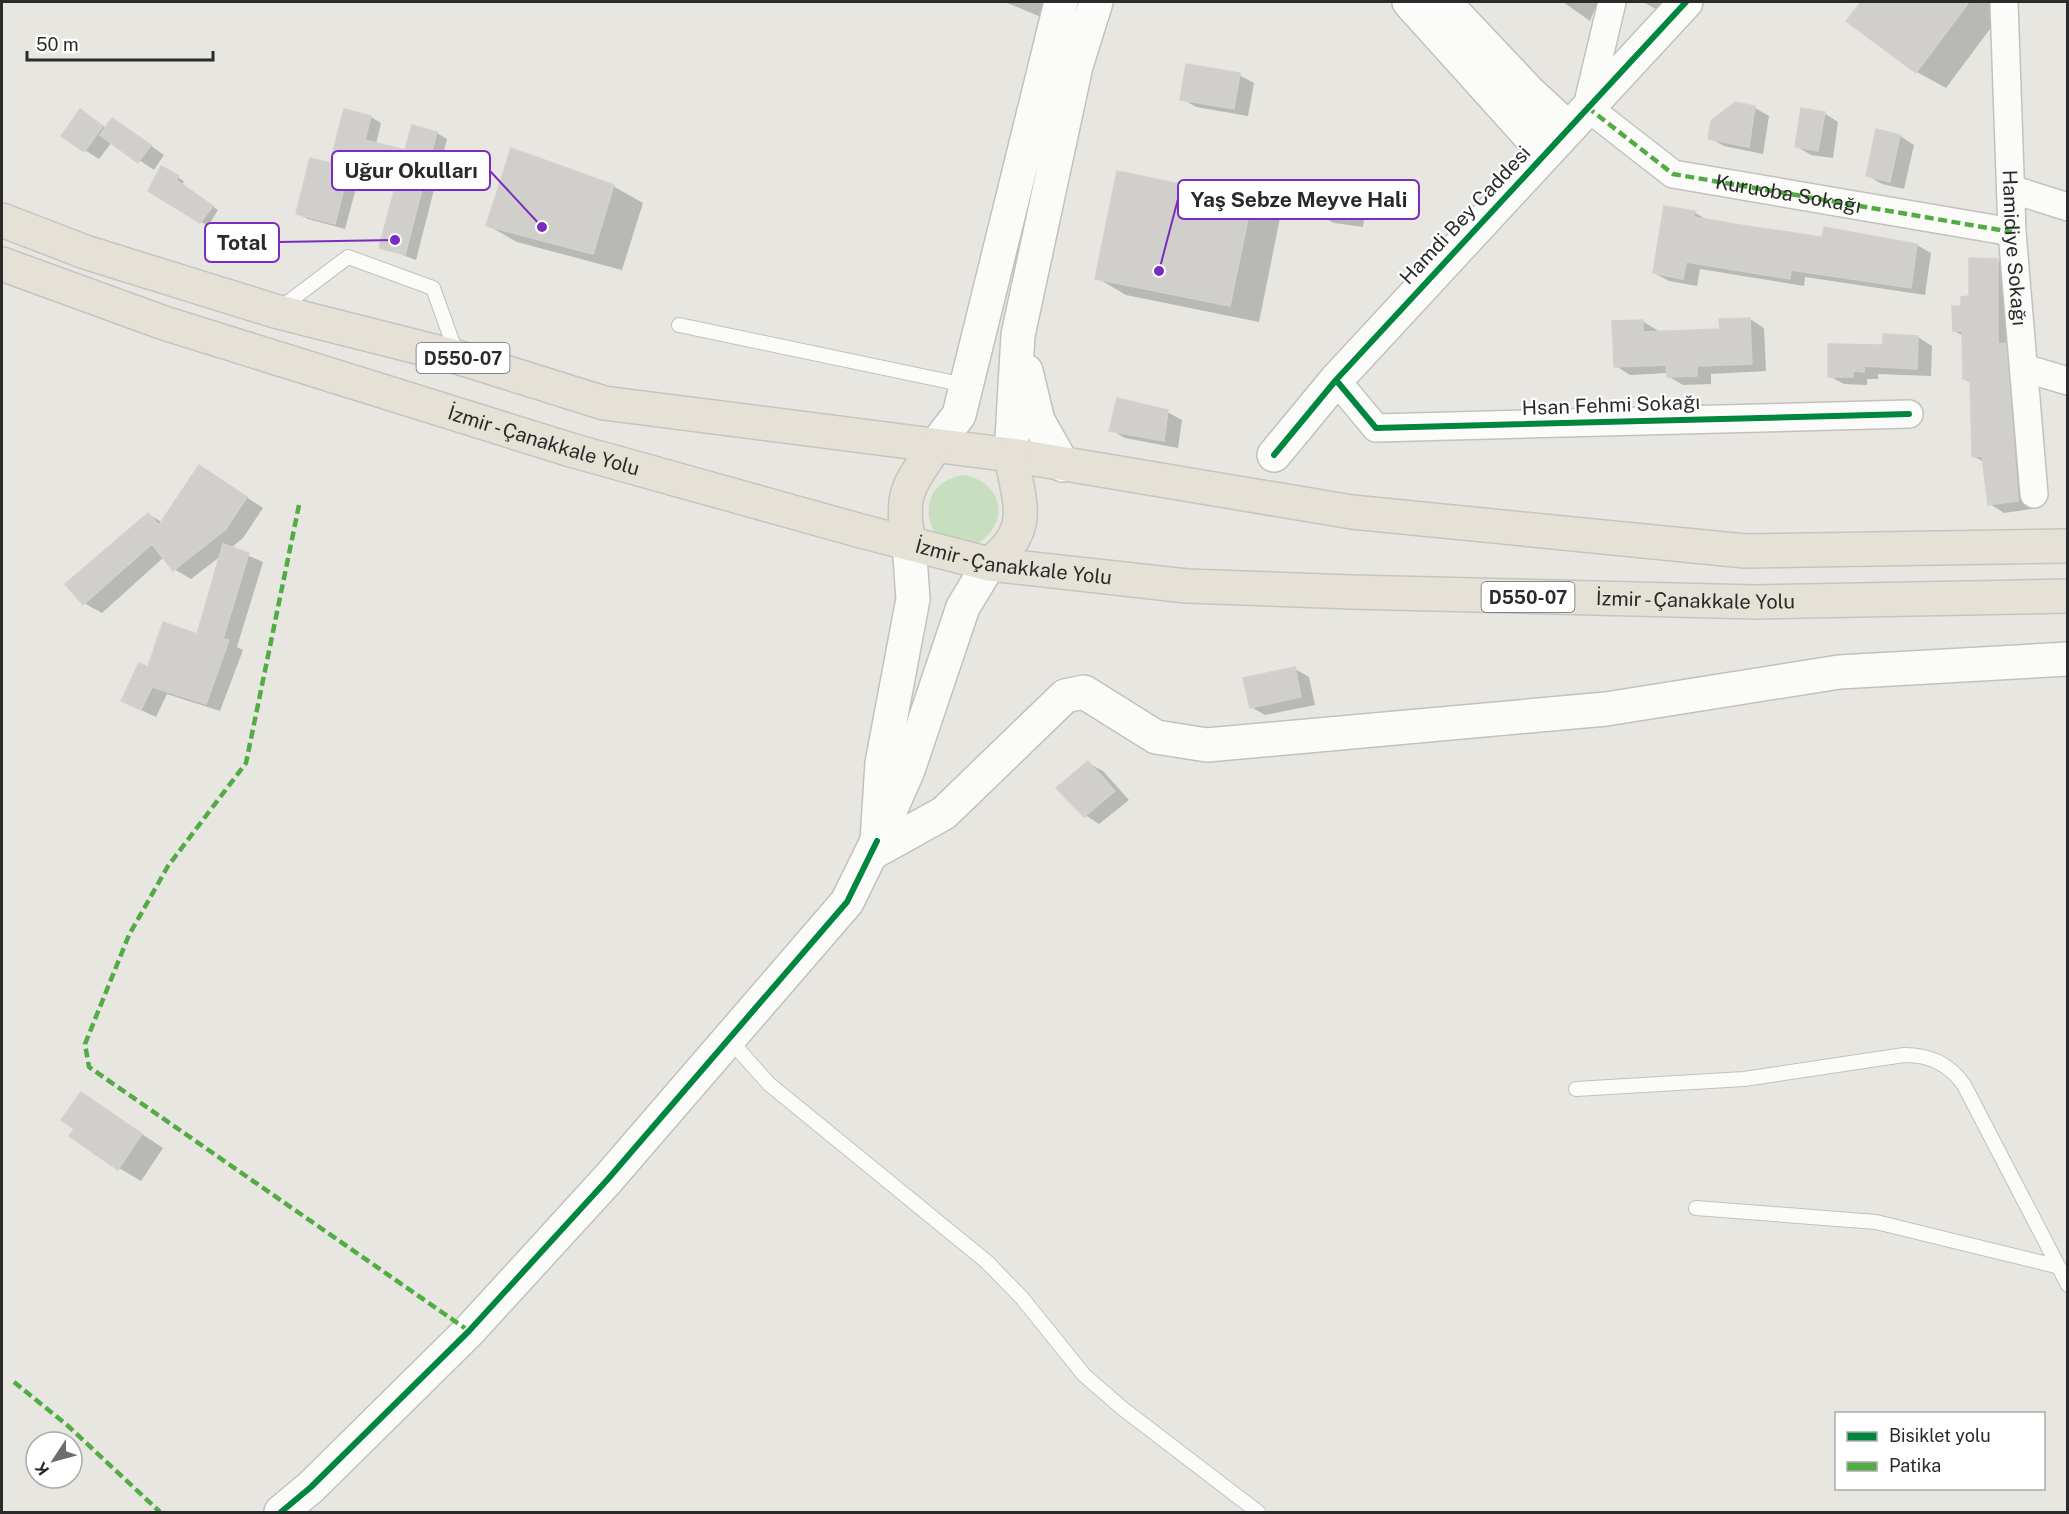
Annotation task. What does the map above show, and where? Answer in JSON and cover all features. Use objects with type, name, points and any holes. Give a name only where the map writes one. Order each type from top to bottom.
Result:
[{"type":"highway","name":"D550-07","points":[[2,220],[85,252],[276,311],[457,357],[604,403],[935,446]]},
{"type":"highway","name":"İzmir - Çanakkale Yolu","points":[[2,264],[164,323],[571,450],[989,564],[1187,586],[1351,592],[1755,603],[2067,596]]},
{"type":"highway","points":[[909,543],[904,519],[904,500],[910,482],[935,446],[1011,455],[1352,512],[1745,551],[2067,546]]},
{"type":"highway","points":[[989,564],[1004,553],[1015,538],[1021,521],[1022,502],[1011,455]]},
{"type":"main road","points":[[935,446],[959,415],[1061,2]]},
{"type":"main road","points":[[1011,455],[1018,335],[1076,66],[1096,2]]},
{"type":"main road","points":[[1409,2],[1545,153]]},
{"type":"main road","points":[[1444,2],[1528,92],[1578,118]]},
{"type":"main road","name":"Hamdi Bey Caddesi","points":[[1274,455],[1336,380],[1686,2]]},
{"type":"main road","points":[[1018,335],[1038,421],[1063,465]]},
{"type":"main road","points":[[874,847],[882,763],[913,599],[909,543]]},
{"type":"main road","points":[[280,1512],[311,1487],[469,1331],[608,1179],[847,902],[908,770],[963,607],[989,564]]},
{"type":"main road","points":[[874,847],[953,806],[1065,696],[1084,692],[1156,737],[1207,744],[1605,709],[1839,672],[2067,659]]},
{"type":"main road","points":[[908,770],[908,791],[916,804],[927,811],[953,806]]},
{"type":"street","points":[[1578,118],[1612,2]]},
{"type":"street","name":"Hamidiye Sokağı","points":[[2004,2],[2012,232],[2034,494]]},
{"type":"street","name":"Kuruoba Sokağı","points":[[1578,118],[1674,174],[2012,232]]},
{"type":"street","points":[[2011,189],[2067,207]]},
{"type":"street","points":[[2024,368],[2067,381]]},
{"type":"street","name":"Hsan Fehmi Sokağı","points":[[1336,380],[1376,428],[1909,414]]},
{"type":"lane","points":[[276,311],[348,257],[434,288],[457,357]]},
{"type":"lane","points":[[678,325],[965,385]]},
{"type":"lane","points":[[729,1038],[769,1084],[987,1262],[1022,1298],[1084,1375],[1122,1408],[1258,1512]]},
{"type":"lane","points":[[1576,1089],[1744,1079],[1904,1055],[1929,1058],[1950,1068],[1964,1085],[2067,1285]]},
{"type":"lane","points":[[1696,1208],[1876,1222],[2056,1266]]},
{"type":"green space","points":[[966,475],[979,480],[988,487],[998,505],[995,526],[977,544],[936,535],[929,514],[929,505],[937,488],[954,477]]},
{"type":"building","points":[[1861,2],[1969,2],[1916,73],[1846,21]]},
{"type":"building","points":[[1186,64],[1240,73],[1234,109],[1180,100]]},
{"type":"building","points":[[1735,102],[1755,106],[1749,147],[1708,139],[1711,121]]},
{"type":"building","points":[[1801,108],[1825,112],[1818,151],[1795,147]]},
{"type":"building","points":[[80,109],[103,126],[84,152],[61,136]]},
{"type":"building","points":[[344,109],[371,116],[365,140],[405,150],[412,125],[437,132],[405,255],[379,248],[397,180],[349,168],[335,224],[296,214],[310,158],[330,163]]},
{"type":"building","points":[[112,118],[151,145],[138,163],[100,135]]},
{"type":"building","points":[[1876,129],[1900,135],[1890,182],[1866,176]]},
{"type":"building","points":[[511,148],[614,185],[593,254],[486,226]]},
{"type":"building","points":[[161,166],[179,176],[176,180],[213,206],[200,223],[148,191]]},
{"type":"building","points":[[1117,171],[1252,199],[1230,306],[1095,279]]},
{"type":"building","points":[[1323,181],[1354,185],[1349,220],[1318,216]]},
{"type":"building","points":[[1664,206],[1695,211],[1694,217],[1746,226],[1822,237],[1824,227],[1917,244],[1911,288],[1791,270],[1790,279],[1686,262],[1683,279],[1653,273]]},
{"type":"building","points":[[1969,258],[1998,259],[1998,344],[2006,343],[2018,501],[1988,505],[1982,456],[1972,457],[1970,379],[1963,379],[1962,331],[1953,331],[1952,306],[1961,306],[1961,297],[1969,296]]},
{"type":"building","points":[[1750,318],[1752,364],[1697,366],[1697,376],[1667,377],[1666,365],[1614,367],[1612,321],[1643,320],[1643,332],[1720,329],[1719,319]]},
{"type":"building","points":[[1883,334],[1918,336],[1917,369],[1864,366],[1864,372],[1853,371],[1853,377],[1828,377],[1828,344],[1883,345]]},
{"type":"building","points":[[1117,398],[1168,410],[1164,441],[1109,431]]},
{"type":"building","points":[[199,465],[247,497],[226,529],[173,571],[152,544],[83,605],[65,584],[148,513],[159,525]]},
{"type":"building","points":[[223,544],[249,553],[223,639],[229,640],[206,704],[152,687],[141,710],[121,701],[139,663],[148,667],[163,622],[197,634]]},
{"type":"building","points":[[1295,667],[1301,697],[1250,708],[1243,678]]},
{"type":"building","points":[[1088,761],[1115,791],[1084,817],[1056,788]]},
{"type":"building","points":[[81,1092],[142,1134],[118,1170],[69,1136],[74,1129],[61,1120]]},
{"type":"marked path","points":[[1587,107],[1673,174],[2012,232]]},
{"type":"marked path","points":[[299,505],[246,763],[168,866],[129,935],[85,1044],[89,1067],[469,1331]]},
{"type":"marked path","points":[[14,1382],[67,1425],[160,1512]]},
{"type":"cycle path","points":[[1274,455],[1336,380],[1686,2]]},
{"type":"cycle path","points":[[1336,380],[1376,428],[1909,414]]},
{"type":"cycle path","points":[[281,1512],[311,1487],[469,1331],[608,1179],[847,902],[877,841]]},
{"type":"place","name":"Uğur Okulları","points":[[542,227]]},
{"type":"place","name":"Total","points":[[395,240]]},
{"type":"place","name":"Yaş Sebze Meyve Hali","points":[[1159,271]]}]
